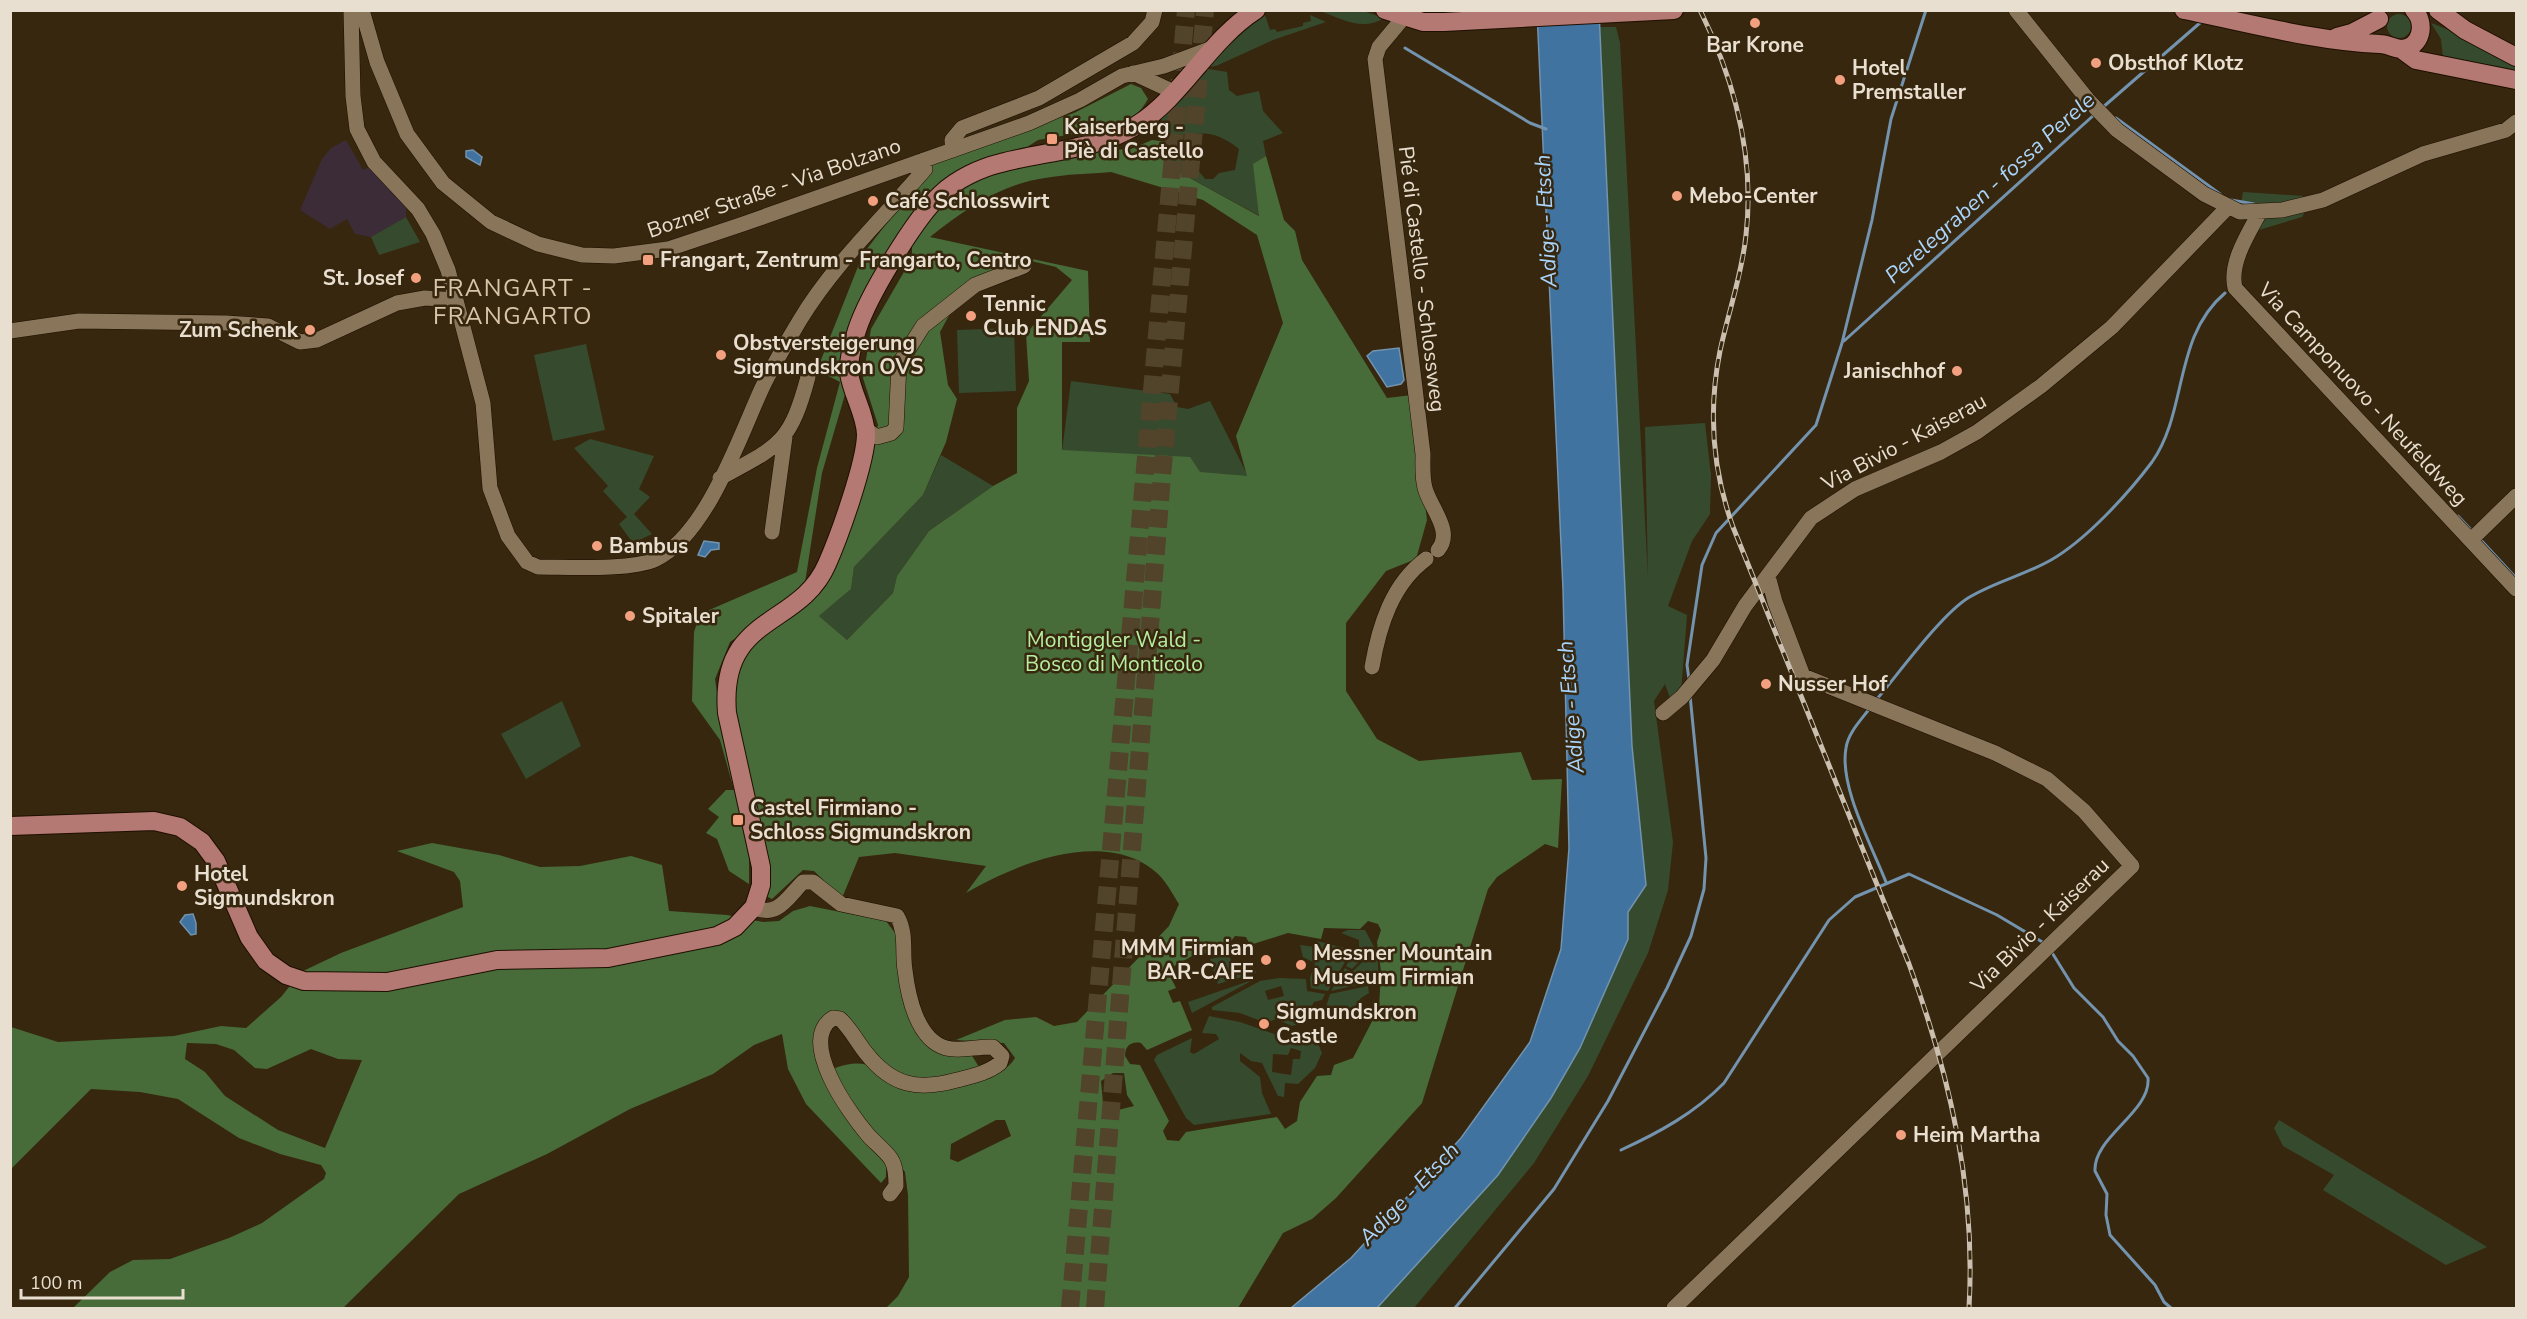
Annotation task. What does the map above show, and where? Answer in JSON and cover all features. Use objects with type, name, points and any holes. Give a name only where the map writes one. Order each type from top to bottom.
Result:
[{"type":"main road","points":[[10,826],[154,821],[180,827],[202,842],[216,861],[249,937],[266,961],[286,975],[304,981],[387,982],[497,960],[608,958],[717,936],[735,927],[754,907],[761,885],[761,867],[727,713],[725,695],[729,674],[746,640],[809,591],[823,574],[864,453],[865,429],[849,373],[857,331],[871,295],[928,206],[952,184],[998,163],[1102,141],[1138,125],[1256,10]]},
{"type":"main road","points":[[1385,10],[1404,18],[1444,22],[1674,10]]},
{"type":"main road","points":[[2439,10],[2465,30]]},
{"type":"main road","points":[[2191,12],[2328,39],[2394,46],[2412,45],[2420,36],[2422,26],[2417,14]]},
{"type":"main road","points":[[2328,39],[2352,33],[2382,13]]},
{"type":"main road","points":[[2382,13],[2378,30],[2394,46],[2416,60],[2517,80]]},
{"type":"main road","points":[[2417,14],[2465,30],[2517,57]]},
{"type":"street","points":[[351,10],[353,96],[357,129],[374,162],[417,209],[433,234],[448,270],[483,403],[490,488],[508,536],[527,561],[538,567],[638,564],[655,560],[687,535],[720,478],[763,385],[801,318],[849,256],[925,169],[924,160]]},
{"type":"street","name":"Bozner Straße - Via Bolzano","points":[[362,10],[391,99],[407,134],[424,162],[443,183],[491,222],[537,244],[582,255],[614,256],[668,249],[1057,112],[1132,73],[1164,66],[1217,46]]},
{"type":"street","points":[[953,150],[952,140],[962,128],[1040,98],[1133,43],[1152,22],[1155,10]]},
{"type":"street","points":[[2016,10],[2097,110],[2117,130],[2228,207],[2240,212],[2259,212],[2324,200],[2424,154],[2506,129],[2517,122]]},
{"type":"street","name":"Pié di Castello - Schlossweg","points":[[1372,667],[1377,637],[1396,590],[1411,570],[1444,543],[1444,533],[1425,487],[1424,454],[1374,59],[1379,47],[1404,18]]},
{"type":"street","points":[[1164,66],[1179,86]]},
{"type":"street","points":[[1132,73],[1179,86]]},
{"type":"street","points":[[1154,80],[1160,106]]},
{"type":"street","name":"Via Bivio - Kaiserau","points":[[1663,713],[1699,678],[1721,648],[1745,606],[1811,518],[1856,489],[1941,452],[1977,432],[2081,355],[2228,207]]},
{"type":"street","name":"Via Camponuovo - Neufeldweg","points":[[2259,212],[2235,263],[2232,277],[2235,288],[2474,536],[2517,589]]},
{"type":"street","points":[[865,429],[877,437],[891,433],[896,428],[899,364],[923,326],[975,285],[1024,266]]},
{"type":"street","points":[[10,330],[79,321],[226,323],[268,326],[300,342],[317,340],[397,303],[425,298],[456,300]]},
{"type":"street","points":[[720,478],[768,451],[785,437],[798,416],[808,377]]},
{"type":"street","points":[[772,532],[785,437]]},
{"type":"street","points":[[2474,536],[2517,496]]},
{"type":"street","name":"Via Bivio - Kaiserau","points":[[1674,1308],[2132,866],[2084,811],[2047,779],[1984,749],[1803,676],[1768,576]]},
{"type":"street","points":[[754,907],[767,912],[774,911],[803,882],[813,882],[841,904],[897,916],[902,925],[904,969],[910,998],[929,1037],[948,1049],[993,1047],[1002,1056],[1000,1063],[985,1072],[937,1086],[923,1087],[899,1081],[885,1072],[867,1054],[840,1019],[833,1018],[826,1022],[822,1035],[826,1071],[867,1134],[892,1160],[896,1186],[890,1194]]},
{"type":"shaded area","points":[[346,140],[363,170],[371,166],[406,207],[406,217],[371,237],[355,234],[347,219],[330,229],[300,210],[322,159],[331,148]]},
{"type":"green space","points":[[1320,11],[1363,11],[1384,18],[1368,24],[1360,24]]},
{"type":"green space","points":[[2399,14],[2408,17],[2411,26],[2408,35],[2399,38],[2390,35],[2387,26],[2390,17]]},
{"type":"green space","points":[[1265,15],[1270,30],[1275,29],[1277,32],[1303,26],[1303,23],[1311,21],[1310,15],[1326,22],[1273,40],[1216,66],[1207,67],[1248,27]]},
{"type":"green space","points":[[2431,23],[2457,33],[2516,66],[2516,72],[2443,57],[2441,39]]},
{"type":"green space","points":[[1600,27],[1616,27],[1620,43],[1648,578],[1645,427],[1705,423],[1711,475],[1710,514],[1692,541],[1668,606],[1687,615],[1681,693],[1670,698],[1665,684],[1654,701],[1673,842],[1668,890],[1648,953],[1588,1076],[1534,1163],[1414,1308],[1377,1308],[1498,1175],[1551,1098],[1580,1047],[1628,939],[1628,912],[1646,885],[1632,746]]},
{"type":"green space","points":[[1209,69],[1227,72],[1229,90],[1237,96],[1259,91],[1263,111],[1283,133],[1263,141],[1266,156],[1254,164],[1260,216],[1166,165],[1169,157],[1184,152],[1205,179],[1213,179],[1219,173],[1235,170],[1239,149],[1228,141],[1210,134],[1163,134],[1161,117]]},
{"type":"green space","points":[[1131,84],[1141,88],[1148,99],[1135,116],[1120,126],[1082,138],[1073,134],[1038,140],[1021,151],[947,180],[860,304],[846,391],[822,473],[804,589],[730,642],[715,679],[722,726],[749,849],[749,884],[729,871],[717,839],[706,833],[719,817],[708,809],[726,790],[734,790],[720,740],[692,701],[694,632],[700,614],[797,572],[817,468],[840,382],[817,370],[863,254],[931,166],[947,155],[1074,113]]},
{"type":"green space","name":"Montiggler Wald - Bosco di Monticolo","points":[[1152,140],[1185,144],[1184,152],[1170,157],[1166,165],[1259,216],[1253,164],[1266,156],[1284,220],[1295,231],[1302,260],[1387,398],[1412,395],[1427,520],[1416,559],[1386,571],[1346,623],[1346,691],[1377,739],[1419,761],[1521,752],[1532,780],[1562,779],[1558,848],[1545,844],[1497,877],[1488,889],[1422,1103],[1336,1198],[1312,1219],[1283,1233],[1238,1308],[886,1308],[898,1296],[909,1277],[908,1195],[905,1172],[843,1090],[832,1069],[848,1064],[869,1066],[901,1086],[924,1091],[968,1085],[997,1074],[1015,1058],[1004,1043],[956,1040],[1005,1020],[1036,1017],[1054,1026],[1077,1022],[1169,926],[1179,904],[1161,877],[1137,860],[1114,853],[1088,851],[1036,861],[966,893],[986,866],[895,853],[859,857],[842,898],[814,871],[803,870],[772,899],[766,896],[735,714],[735,678],[752,641],[794,612],[826,584],[842,545],[878,425],[863,378],[871,329],[912,258],[912,243],[937,210],[979,174],[1073,152],[1131,149]],"holes":[[[1111,172],[1203,200],[1257,235],[1283,323],[1236,436],[1247,476],[1200,472],[1190,457],[1062,450],[1062,342],[1090,342],[1088,271],[930,237],[956,217],[998,192],[1029,181]],[[1023,259],[1056,267],[1072,280],[1026,334],[1029,381],[1017,408],[1017,473],[993,486],[929,531],[897,576],[893,593],[847,640],[819,616],[851,589],[854,567],[923,495],[946,442],[957,399],[948,385],[940,332],[958,299]],[[1368,921],[1378,924],[1381,930],[1377,942],[1381,971],[1379,1008],[1353,1058],[1334,1065],[1331,1075],[1317,1076],[1300,1102],[1297,1121],[1285,1129],[1277,1117],[1186,1132],[1179,1141],[1167,1140],[1163,1131],[1169,1121],[1140,1065],[1130,1064],[1125,1056],[1127,1047],[1132,1044],[1141,1043],[1147,1050],[1192,1030],[1180,1001],[1173,1003],[1168,991],[1176,988],[1167,970],[1194,955],[1231,950],[1231,941],[1235,936],[1246,937],[1250,945],[1288,933],[1321,939],[1324,928],[1360,929]],[[1113,1073],[1124,1073],[1127,1095],[1134,1106],[1110,1112],[1103,1103],[1101,1081]],[[996,1120],[1005,1120],[1011,1136],[958,1162],[950,1159],[951,1144]]]},
{"type":"green space","points":[[2243,192],[2303,196],[2301,204],[2281,207],[2241,204]]},
{"type":"green space","points":[[2306,210],[2302,217],[2259,230],[2265,218]]},
{"type":"green space","points":[[406,217],[420,242],[379,255],[371,237]]},
{"type":"green space","points":[[1014,328],[1016,391],[959,393],[957,330]]},
{"type":"green space","points":[[586,344],[605,430],[553,441],[534,355]]},
{"type":"green space","points":[[1071,381],[1170,394],[1177,407],[1188,409],[1210,401],[1248,476],[1162,476],[1062,451]]},
{"type":"green space","points":[[590,439],[654,456],[639,489],[650,497],[634,514],[652,534],[633,543],[619,524],[627,517],[603,491],[608,486],[574,448]]},
{"type":"green space","points":[[941,455],[993,486],[929,531],[897,576],[893,593],[847,640],[819,616],[851,589],[854,567],[923,495]]},
{"type":"green space","points":[[562,701],[581,746],[526,779],[501,734]]},
{"type":"green space","points":[[432,843],[499,855],[540,867],[580,866],[631,856],[662,865],[669,911],[727,915],[763,922],[779,921],[793,911],[810,906],[886,921],[895,933],[914,1028],[971,1054],[979,1067],[932,1079],[905,1076],[883,1062],[834,1014],[825,1015],[816,1026],[818,1055],[886,1164],[886,1177],[881,1183],[806,1104],[788,1069],[782,1034],[754,1045],[713,1074],[630,1109],[547,1154],[459,1194],[343,1308],[73,1308],[110,1272],[133,1260],[170,1259],[229,1238],[262,1223],[324,1179],[326,1173],[321,1165],[280,1154],[239,1138],[178,1099],[140,1092],[91,1089],[11,1169],[11,1027],[58,1042],[174,1036],[221,1026],[246,1028],[281,997],[301,972],[341,953],[463,907],[460,881],[454,872],[397,851]],"holes":[[[187,1043],[216,1044],[234,1050],[255,1068],[267,1069],[311,1049],[338,1059],[362,1060],[325,1148],[278,1130],[225,1096],[205,1072],[185,1059]]]},
{"type":"green space","points":[[1348,930],[1365,930],[1374,947],[1370,951],[1359,947],[1359,940],[1341,933]]},
{"type":"green space","points":[[1317,941],[1352,950],[1328,991],[1311,988],[1310,978],[1315,963],[1303,957],[1300,945],[1315,947]]},
{"type":"green space","points":[[1356,948],[1368,953],[1352,969],[1346,966]]},
{"type":"green space","points":[[1377,948],[1379,983],[1369,982],[1331,991],[1345,968],[1352,972]]},
{"type":"green space","points":[[1229,955],[1235,972],[1254,968],[1256,973],[1218,984],[1210,959]]},
{"type":"green space","points":[[1279,978],[1306,979],[1307,991],[1325,994],[1322,1000],[1314,1002],[1306,1016],[1309,1021],[1292,1026],[1276,1019],[1266,1023],[1240,1013],[1212,1010],[1212,1007],[1260,981]],"holes":[[[1281,986],[1284,996],[1268,1000],[1265,991]]]},
{"type":"green space","points":[[1255,979],[1192,1013],[1188,1002]]},
{"type":"green space","points":[[1368,986],[1369,993],[1361,998],[1343,1022],[1326,1007],[1330,994]]},
{"type":"green space","points":[[1209,1016],[1240,1022],[1280,1036],[1284,1043],[1291,1043],[1297,1039],[1317,1041],[1322,1053],[1315,1068],[1298,1084],[1285,1083],[1284,1097],[1278,1096],[1262,1063],[1251,1061],[1240,1053],[1240,1061],[1260,1077],[1262,1093],[1271,1114],[1194,1125],[1186,1118],[1154,1060],[1157,1055],[1192,1038],[1190,1052],[1194,1054],[1219,1039],[1216,1034],[1202,1033]],"holes":[[[1291,1048],[1301,1051],[1300,1059],[1293,1059],[1291,1075],[1272,1072],[1273,1054],[1288,1055]]]},
{"type":"green space","points":[[2279,1120],[2487,1247],[2446,1265],[2323,1190],[2334,1175],[2283,1146],[2274,1128]]},
{"type":"water","name":"Adige - Etsch","points":[[1537,11],[1599,11],[1632,746],[1646,885],[1628,912],[1628,939],[1580,1048],[1551,1098],[1498,1175],[1377,1308],[1291,1308],[1351,1258],[1461,1138],[1530,1042],[1561,949],[1569,848],[1563,589]]},
{"type":"water","points":[[473,150],[482,157],[480,165],[466,157],[466,151]]},
{"type":"water","points":[[1399,348],[1404,380],[1401,384],[1387,387],[1367,356],[1373,351]]},
{"type":"water","points":[[704,541],[719,543],[719,549],[711,550],[705,557],[698,555]]},
{"type":"water","points":[[193,914],[196,934],[191,935],[180,922],[185,915]]},
{"type":"waterway","points":[[1689,679],[1687,665],[1702,565],[1716,533],[1816,425],[1842,343],[1872,220],[1891,119],[1926,10]]},
{"type":"waterway","name":"Perelegraben - fossa Perele","points":[[2102,108],[2201,22]]},
{"type":"waterway","points":[[1405,48],[1530,123],[1546,129]]},
{"type":"waterway","name":"Perelegraben - fossa Perele","points":[[1844,341],[2095,114]]},
{"type":"waterway","points":[[2116,118],[2220,194]]},
{"type":"waterway","points":[[2231,200],[2254,204]]},
{"type":"waterway","points":[[1877,699],[1945,617],[1957,606],[1988,587],[2051,560],[2092,529],[2131,488],[2152,462],[2163,442],[2197,331],[2208,311],[2225,293]]},
{"type":"waterway","points":[[2458,516],[2472,531]]},
{"type":"waterway","points":[[2479,538],[2516,578]]},
{"type":"waterway","points":[[1455,1308],[1554,1189],[1608,1101],[1667,988],[1691,936],[1704,889],[1706,858],[1690,695]]},
{"type":"waterway","points":[[1870,708],[1849,737],[1845,763],[1847,780],[1858,816],[1886,882]]},
{"type":"waterway","points":[[1621,1150],[1676,1121],[1701,1104],[1724,1083],[1829,920],[1855,897],[1909,874],[1997,915],[2044,943]]},
{"type":"waterway","points":[[2051,951],[2074,988],[2103,1017],[2118,1041],[2133,1056],[2148,1078],[2147,1090],[2141,1102],[2103,1147],[2097,1159],[2095,1171],[2107,1194],[2106,1215],[2110,1235],[2155,1285],[2164,1302],[2171,1308]]},
{"type":"tunnel","points":[[1070,1308],[1186,10]]},
{"type":"tunnel","points":[[1095,1308],[1162,476],[1205,10]]},
{"type":"railway","points":[[1700,10],[1732,92],[1745,148],[1748,176],[1744,250],[1716,373],[1713,418],[1720,483],[1733,527],[1909,964],[1937,1048],[1957,1133],[1964,1177],[1970,1264],[1969,1308]]},
{"type":"place","name":"Bar Krone","points":[[1755,23]]},
{"type":"place","name":"Obsthof Klotz","points":[[2096,63]]},
{"type":"place","name":"Hotel Premstaller","points":[[1840,80]]},
{"type":"place","name":"Kaiserberg - Piè di Castello","points":[[1052,139]]},
{"type":"place","name":"Mebo-Center","points":[[1677,196]]},
{"type":"place","name":"Café Schlosswirt","points":[[873,201]]},
{"type":"place","name":"Frangart, Zentrum - Frangarto, Centro","points":[[648,260]]},
{"type":"place","name":"St. Josef","points":[[416,278]]},
{"type":"place","name":"Tennic Club ENDAS","points":[[971,316]]},
{"type":"place","name":"Zum Schenk","points":[[310,330]]},
{"type":"place","name":"Obstversteigerung Sigmundskron OVS","points":[[721,355]]},
{"type":"place","name":"Janischhof","points":[[1957,371]]},
{"type":"place","name":"Bambus","points":[[597,546]]},
{"type":"place","name":"Spitaler","points":[[630,616]]},
{"type":"place","name":"Nusser Hof","points":[[1766,684]]},
{"type":"place","name":"Castel Firmiano - Schloss Sigmundskron","points":[[738,820]]},
{"type":"place","name":"Hotel Sigmundskron","points":[[182,886]]},
{"type":"place","name":"MMM Firmian BAR-CAFE","points":[[1266,960]]},
{"type":"place","name":"Messner Mountain Museum Firmian","points":[[1301,965]]},
{"type":"place","name":"Sigmundskron Castle","points":[[1264,1024]]},
{"type":"place","name":"Heim Martha","points":[[1901,1135]]},
{"type":"district","name":"FRANGART - FRANGARTO","points":[[513,302]]}]
